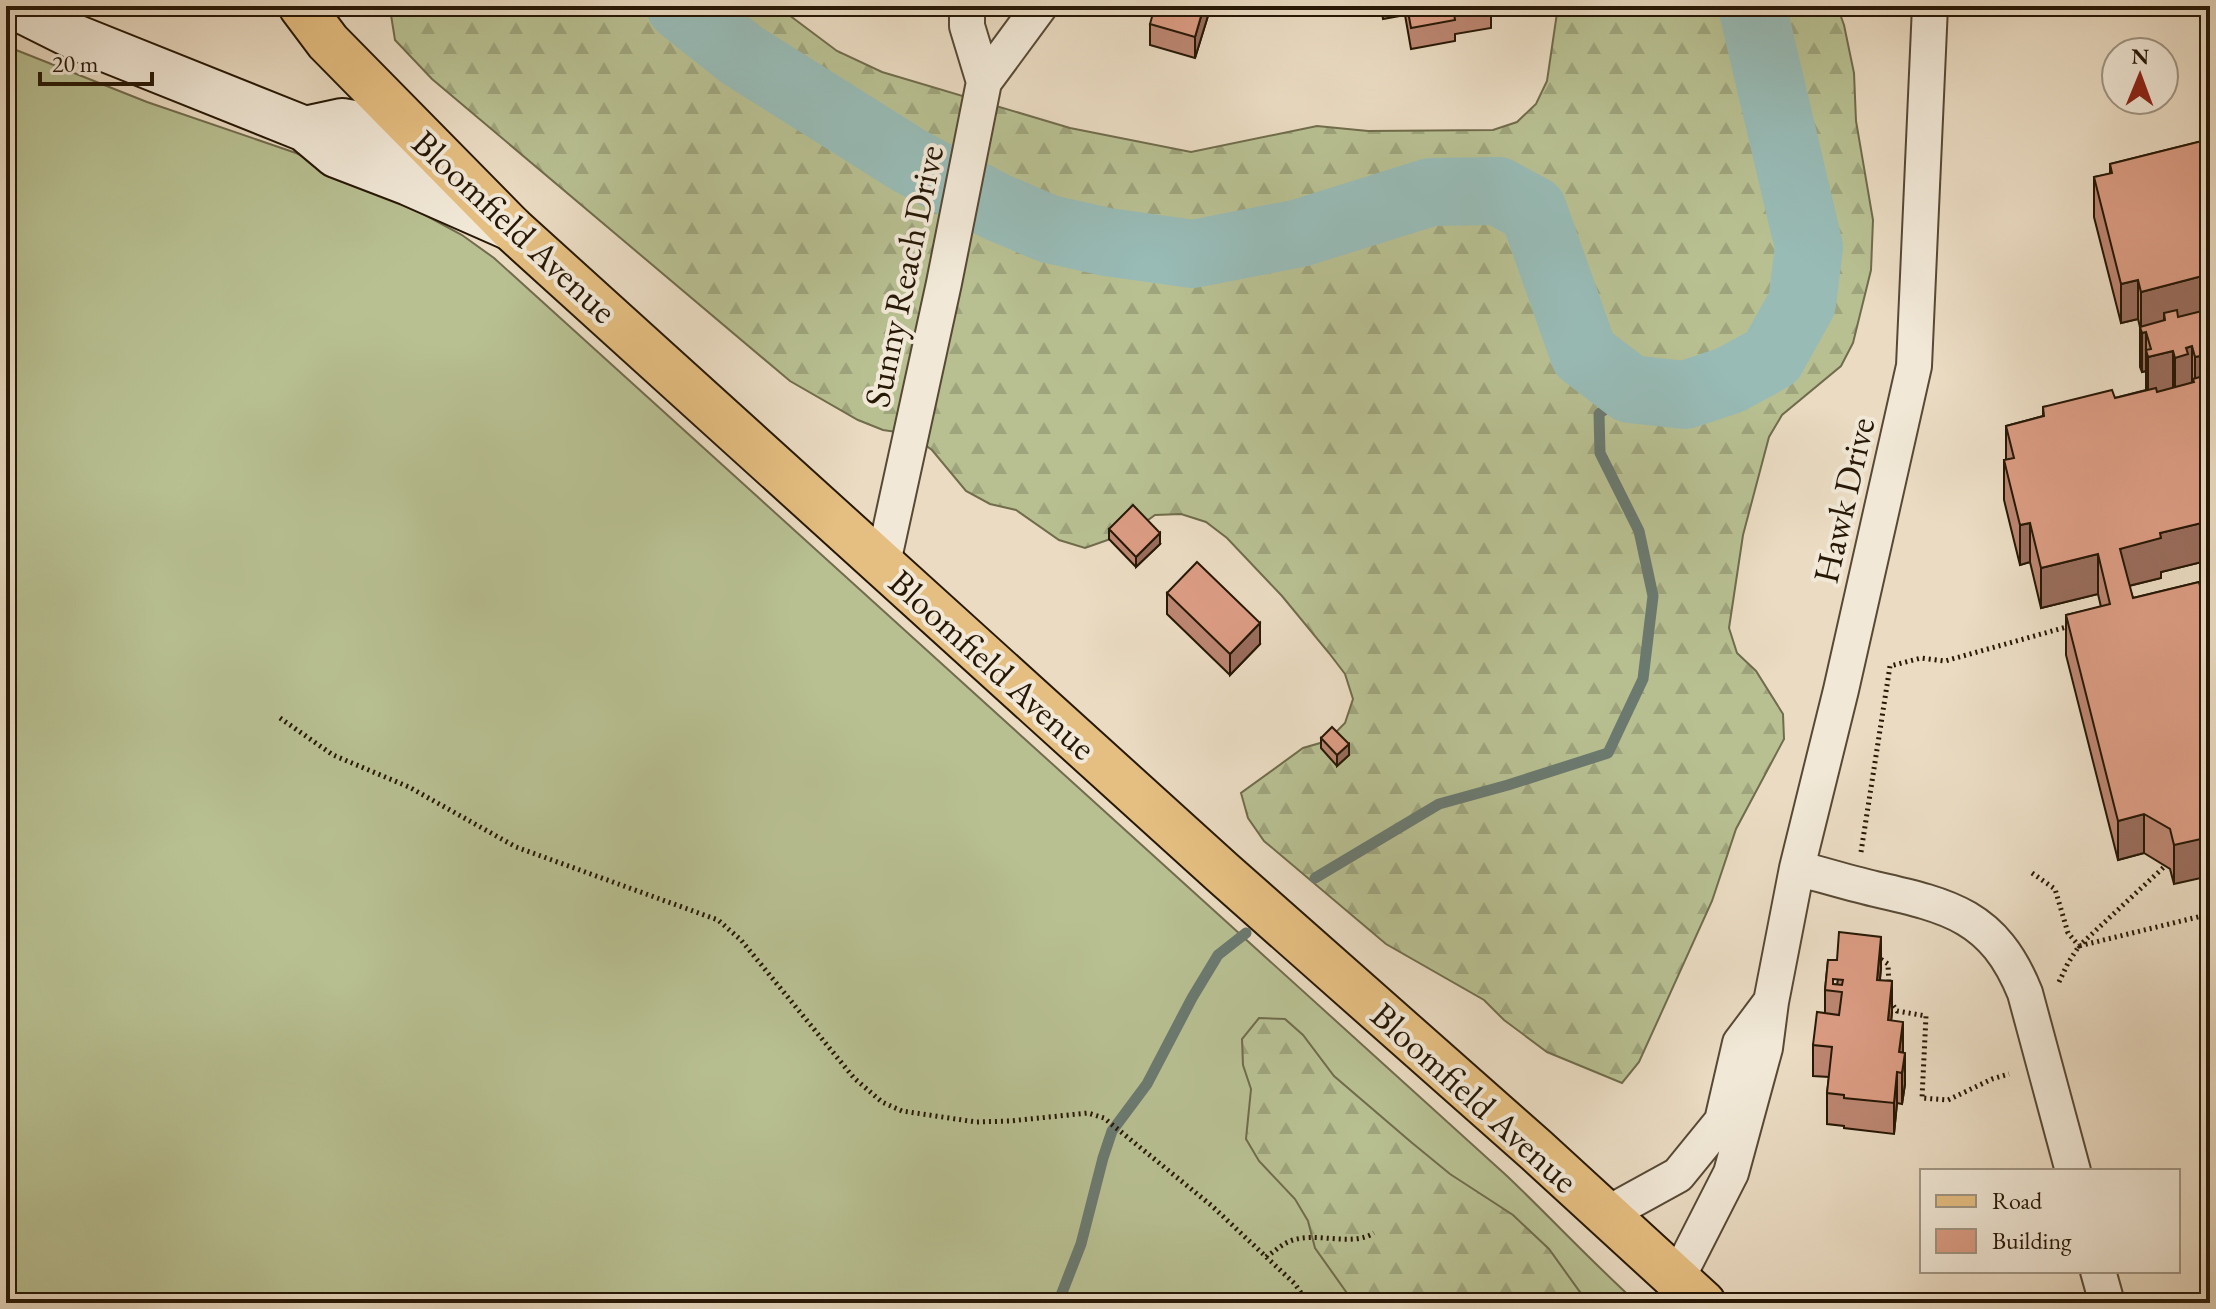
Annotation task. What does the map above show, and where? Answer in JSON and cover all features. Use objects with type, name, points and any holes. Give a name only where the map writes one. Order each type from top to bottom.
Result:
[{"type":"main road","points":[[13,6],[75,37],[305,129],[336,155],[511,228]]},
{"type":"main road","name":"Bloomfield Avenue","points":[[301,6],[328,42],[511,228],[1690,1291]]},
{"type":"main road","points":[[305,129],[342,121],[382,128],[427,144]]},
{"type":"street","name":"Sunny Reach Drive","points":[[883,563],[984,82],[967,26],[967,6]]},
{"type":"street","points":[[984,82],[1040,6]]},
{"type":"street","name":"Hawk Drive","points":[[1690,1291],[1731,1173],[1765,1048],[1797,868],[1841,690],[1914,366],[1930,6]]},
{"type":"street","points":[[1797,868],[1939,905],[1963,915],[1994,939],[2017,973],[2034,1019],[2072,1169]]},
{"type":"street","name":"Hawk Drive","points":[[1607,1214],[1678,1175],[1722,1121],[1740,1043],[1771,1002]]},
{"type":"street","points":[[2099,1273],[2107,1303]]},
{"type":"path","points":[[2195,591],[2210,587]]},
{"type":"path","points":[[1861,852],[1890,666],[1921,658],[1945,661],[2077,624]]},
{"type":"path","points":[[280,718],[333,755],[409,787],[516,847],[718,920],[741,940],[854,1078],[882,1102],[902,1111],[976,1122],[1088,1113],[1104,1118],[1212,1206],[1295,1284],[1308,1303]]},
{"type":"path","points":[[2056,989],[2079,946],[2165,866]]},
{"type":"path","points":[[2032,873],[2055,889],[2068,933],[2079,946]]},
{"type":"path","points":[[2079,946],[2210,914]]},
{"type":"path","points":[[1865,949],[1888,964],[1889,1001],[1897,1011],[1926,1016],[1922,1098],[1948,1100],[1992,1079],[2013,1073]]},
{"type":"path","points":[[1266,1257],[1294,1240],[1312,1237],[1354,1240],[1374,1233]]},
{"type":"green space","points":[[398,6],[777,6],[837,51],[882,72],[1070,128],[1191,152],[1317,126],[1368,131],[1493,130],[1517,122],[1536,104],[1547,81],[1558,6],[1837,6],[1854,73],[1856,121],[1873,220],[1871,270],[1853,343],[1841,366],[1782,415],[1769,437],[1743,535],[1729,628],[1737,653],[1756,671],[1783,714],[1784,739],[1736,829],[1712,901],[1639,1062],[1622,1083],[1547,1052],[1504,1020],[1484,1000],[1386,944],[1264,841],[1248,818],[1241,793],[1303,748],[1327,741],[1345,723],[1353,699],[1345,674],[1329,653],[1282,596],[1227,538],[1206,522],[1181,514],[1155,515],[1133,531],[1085,548],[1059,540],[1016,510],[990,504],[966,491],[932,450],[910,434],[883,430],[858,420],[790,381],[432,79],[395,40],[391,15]]},
{"type":"green space","points":[[6,46],[147,102],[296,153],[379,190],[462,235],[494,258],[1507,1176],[1637,1303],[6,1303]]},
{"type":"green space","points":[[1259,1018],[1285,1019],[1303,1035],[1334,1076],[1450,1174],[1513,1215],[1549,1249],[1591,1303],[1354,1303],[1315,1248],[1308,1221],[1295,1199],[1259,1161],[1246,1139],[1251,1089],[1243,1065],[1242,1039]]},
{"type":"building","points":[[1155,6],[1204,6],[1195,37],[1150,24]]},
{"type":"building","points":[[1407,6],[1491,6],[1454,13],[1455,20],[1411,28]]},
{"type":"building","points":[[2210,139],[2210,274],[2141,292],[2138,280],[2121,284],[2094,177],[2112,173],[2110,164]]},
{"type":"building","points":[[2210,309],[2210,354],[2195,357],[2192,346],[2186,348],[2188,354],[2175,358],[2173,351],[2148,357],[2146,350],[2151,349],[2146,332],[2142,333],[2140,327],[2165,320],[2164,313],[2177,310],[2178,317]]},
{"type":"building","points":[[2210,374],[2210,521],[2160,533],[2161,538],[2120,549],[2133,598],[2199,582],[2210,625],[2210,837],[2174,845],[2170,829],[2144,814],[2118,821],[2066,615],[2110,604],[2098,554],[2041,568],[2030,523],[2020,525],[2004,460],[2014,458],[2006,426],[2044,416],[2043,407],[2112,390],[2115,398],[2156,388],[2157,392],[2194,382],[2193,379]]},
{"type":"building","points":[[1133,505],[1160,533],[1136,557],[1109,529]]},
{"type":"building","points":[[1197,562],[1260,623],[1230,654],[1167,593]]},
{"type":"building","points":[[1332,727],[1349,744],[1337,755],[1321,738]]},
{"type":"building","points":[[1839,932],[1881,937],[1877,980],[1892,981],[1888,1020],[1903,1022],[1899,1052],[1905,1053],[1902,1073],[1897,1072],[1894,1103],[1844,1098],[1844,1095],[1827,1093],[1832,1047],[1813,1045],[1817,1012],[1839,1015],[1842,992],[1825,990],[1828,960],[1837,960]],"holes":[[[1833,979],[1843,980],[1842,985],[1833,984]]]},
{"type":"waterway","points":[[680,6],[743,56],[910,161],[997,207],[1049,229],[1107,242],[1193,254],[1300,233],[1431,192],[1498,191],[1533,210],[1584,354],[1630,389],[1685,395],[1730,380],[1772,357],[1802,303],[1809,247],[1752,6]]},
{"type":"waterway","points":[[1315,878],[1439,804],[1608,753],[1643,679],[1653,596],[1639,531],[1600,453],[1599,414],[1630,389]]},
{"type":"waterway","points":[[1058,1303],[1081,1244],[1112,1131],[1147,1084],[1218,955],[1246,933]]}]
